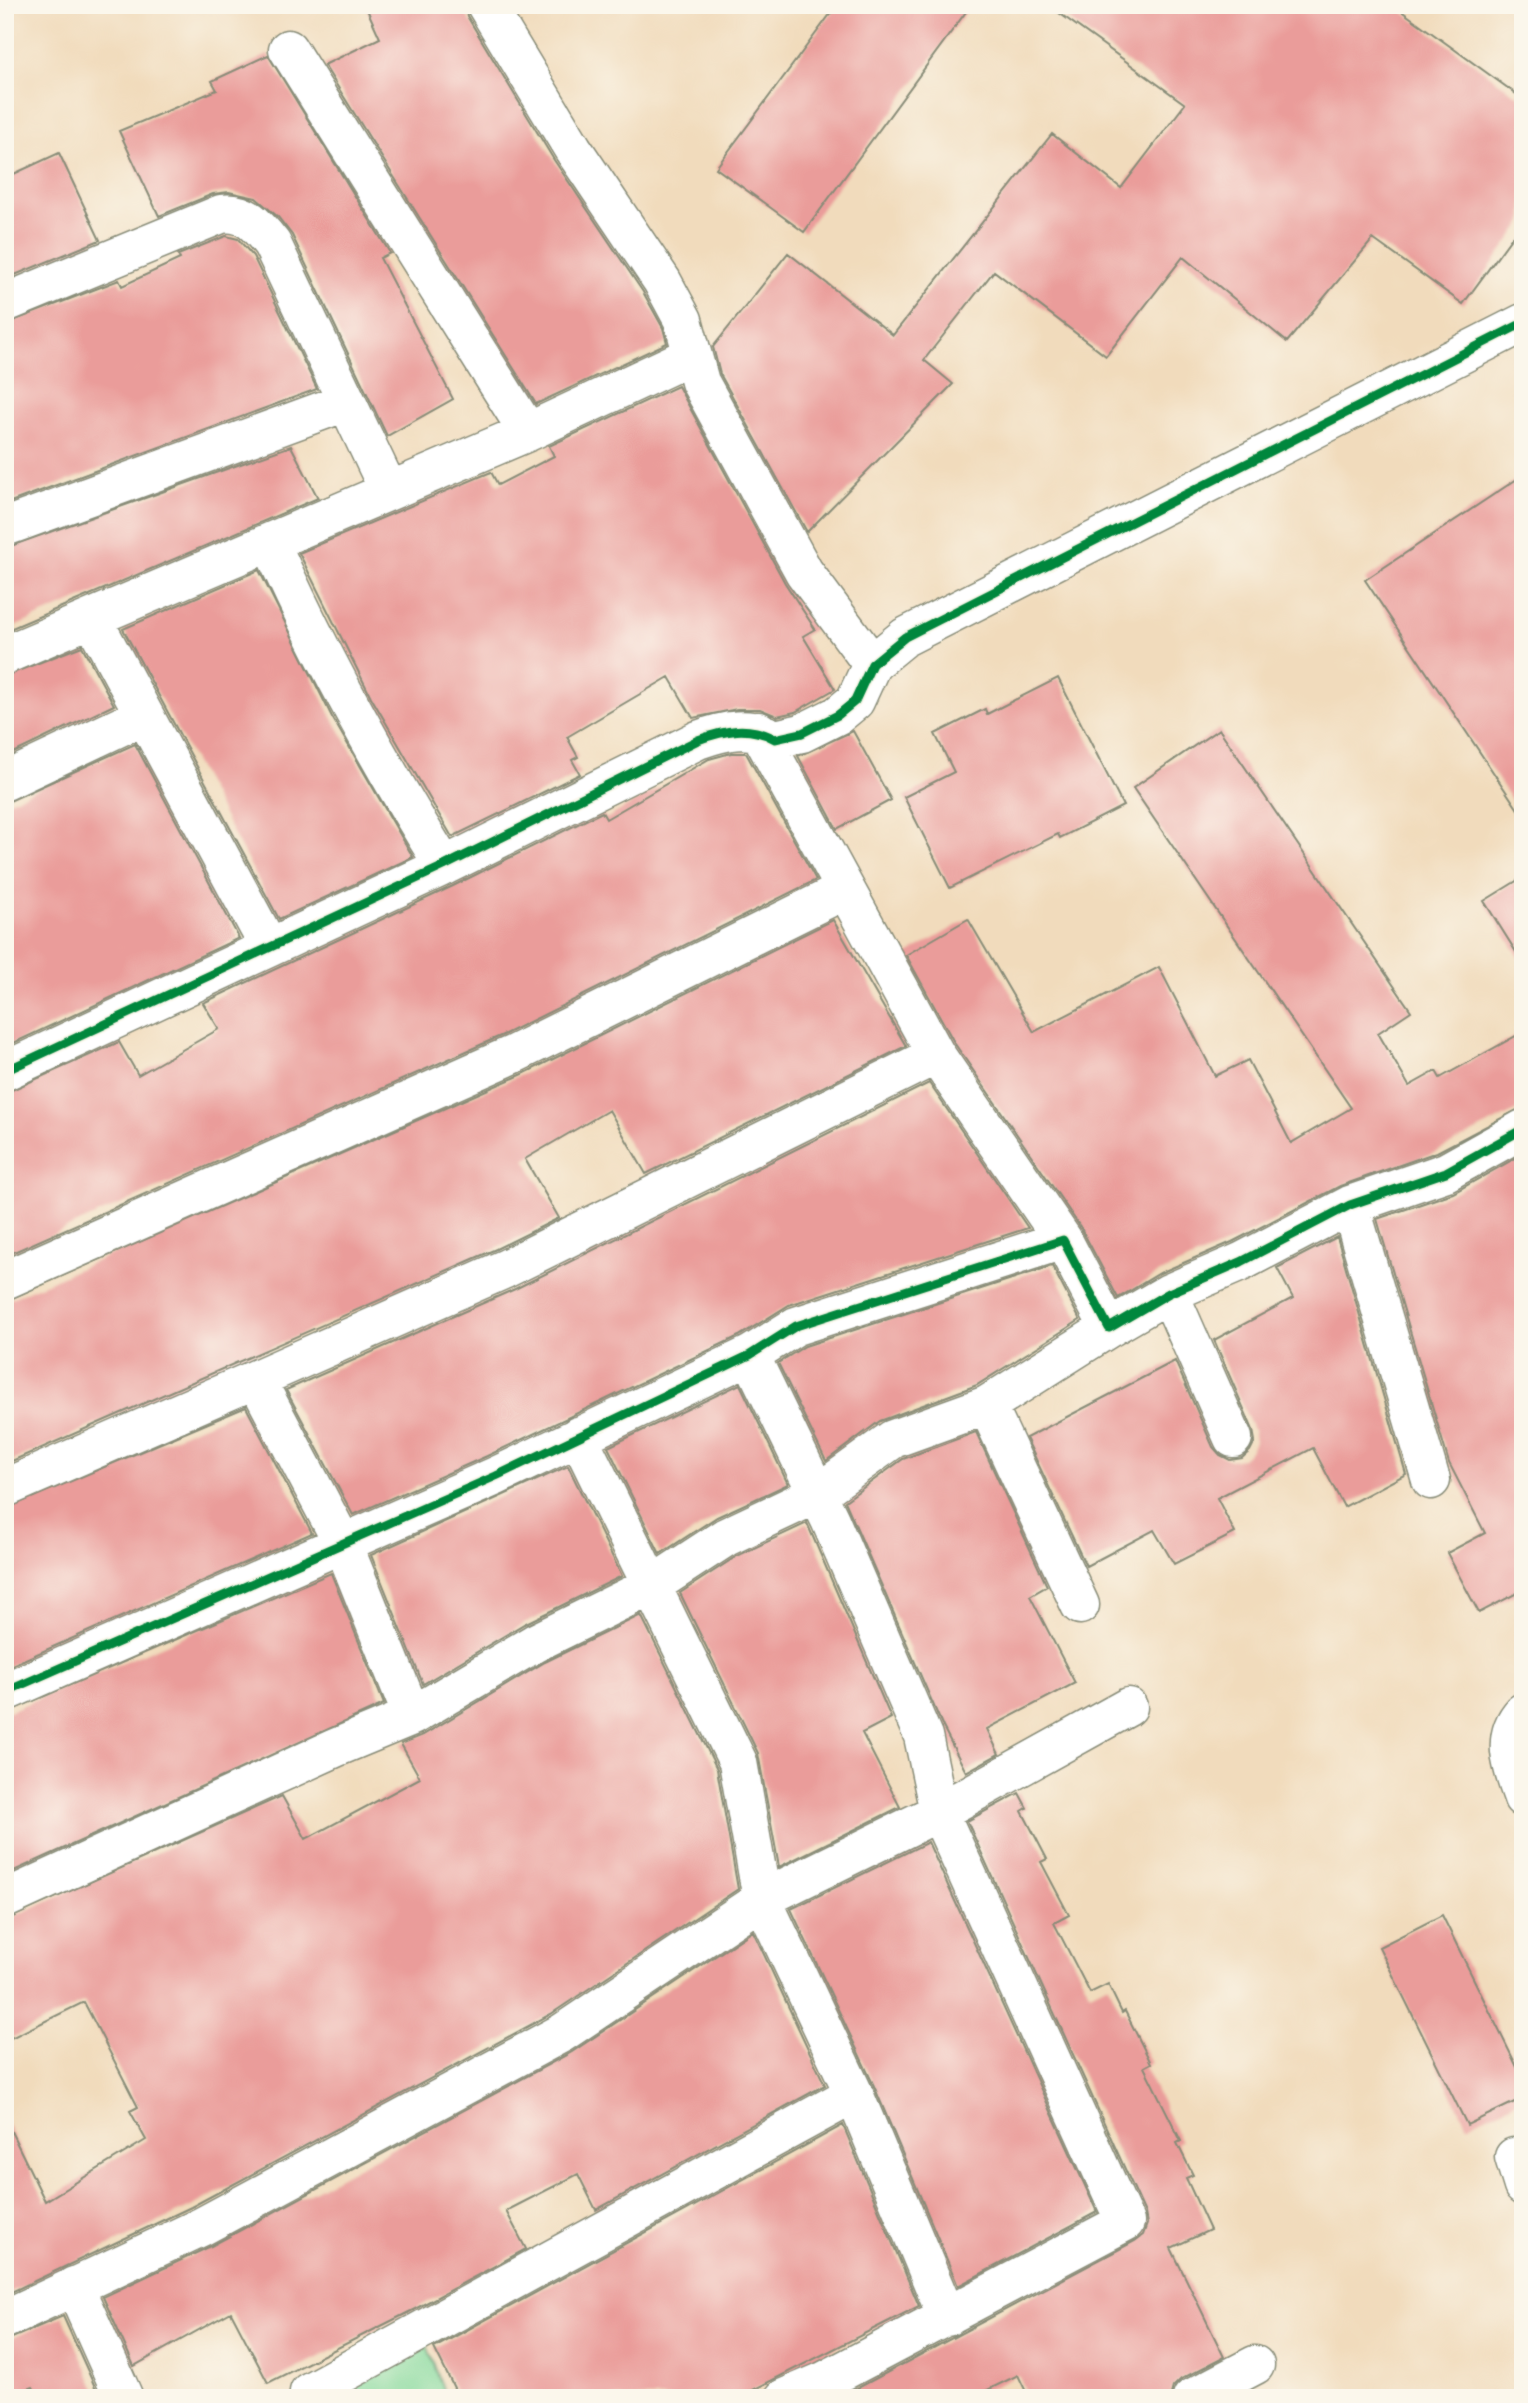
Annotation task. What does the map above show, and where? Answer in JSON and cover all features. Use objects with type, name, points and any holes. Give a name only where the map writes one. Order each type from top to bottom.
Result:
[{"type":"street","points":[[486,5],[567,138],[662,281],[683,320],[690,356],[700,382],[797,561],[872,664]]},
{"type":"street","points":[[288,48],[528,432]]},
{"type":"street","points":[[5,303],[221,214],[242,215],[252,220],[272,244],[389,491]]},
{"type":"street","points":[[5,1071],[444,866],[698,740],[722,731],[759,731],[775,739],[789,738],[838,715],[855,701],[872,664],[905,637],[1523,323]]},
{"type":"street","points":[[5,655],[528,432],[690,356]]},
{"type":"street","points":[[5,527],[346,402]]},
{"type":"street","points":[[270,542],[341,692],[444,866]]},
{"type":"street","points":[[92,618],[268,946]]},
{"type":"street","points":[[5,781],[143,716]]},
{"type":"street","points":[[759,731],[936,1055],[1063,1240],[1109,1328]]},
{"type":"street","points":[[6,1279],[514,1054],[845,890]]},
{"type":"street","points":[[5,1488],[505,1269],[936,1055]]},
{"type":"street","points":[[5,1899],[335,1748],[412,1716],[535,1643],[651,1586],[726,1537],[817,1494],[893,1439],[988,1405],[1169,1293],[1241,1262],[1350,1205],[1446,1172],[1522,1130]]},
{"type":"street","points":[[1350,1205],[1431,1479]]},
{"type":"street","points":[[5,1692],[343,1544],[578,1436],[750,1355],[796,1326],[1063,1240]]},
{"type":"street","points":[[1169,1293],[1233,1438]]},
{"type":"street","points":[[750,1355],[817,1494],[923,1736],[939,1812],[1125,2222],[824,2381],[784,2398]]},
{"type":"street","points":[[256,1379],[343,1544],[412,1716]]},
{"type":"street","points":[[988,1405],[1080,1605]]},
{"type":"street","points":[[578,1436],[738,1762],[761,1899],[854,2094],[947,2317]]},
{"type":"street","points":[[5,2319],[201,2227],[562,2033],[761,1899],[939,1812],[1128,1707]]},
{"type":"street","points":[[1523,1712],[1512,1729],[1509,1742],[1510,1761],[1523,1798]]},
{"type":"street","points":[[305,2396],[854,2094]]},
{"type":"street","points":[[74,2286],[124,2398]]},
{"type":"street","points":[[1192,2398],[1255,2365]]},
{"type":"green space","points":[[423,2334],[446,2398],[321,2398]]},
{"type":"building","points":[[365,5],[464,5],[467,16],[554,160],[643,292],[663,328],[667,343],[536,404],[324,65],[380,38]]},
{"type":"building","points":[[837,5],[971,5],[804,232],[716,168]]},
{"type":"building","points":[[1048,5],[1393,5],[1523,99],[1523,222],[1463,304],[1373,239],[1287,342],[1183,257],[1106,356],[994,271],[924,360],[953,384],[807,532],[720,374],[713,347],[788,253],[893,335],[1052,134],[1121,188],[1185,104]]},
{"type":"building","points":[[268,55],[390,253],[380,258],[453,399],[387,436],[292,235],[278,217],[256,198],[229,192],[213,194],[159,216],[119,131],[217,90],[212,81]]},
{"type":"building","points":[[59,153],[100,240],[5,279],[5,178]]},
{"type":"building","points":[[226,236],[238,239],[253,256],[317,389],[5,504],[5,324],[119,280],[122,286],[180,259],[178,255]]},
{"type":"building","points":[[678,386],[785,583],[815,629],[803,636],[835,689],[795,712],[777,716],[760,709],[737,709],[693,718],[669,677],[567,737],[578,757],[572,760],[580,774],[452,837],[371,697],[299,553],[491,472],[498,485],[554,456],[549,446]]},
{"type":"building","points":[[291,446],[318,498],[5,631],[5,548]]},
{"type":"building","points":[[1523,475],[1523,817],[1365,580]]},
{"type":"building","points":[[259,570],[332,717],[413,857],[279,919],[123,629]]},
{"type":"building","points":[[82,646],[114,705],[5,757],[5,676]]},
{"type":"building","points":[[1058,678],[1123,806],[1060,838],[1058,834],[950,888],[904,797],[954,772],[935,734],[985,709],[987,714]]},
{"type":"building","points":[[1219,729],[1411,1011],[1378,1033],[1409,1086],[1436,1071],[1440,1078],[1523,1032],[1523,1107],[1437,1152],[1340,1186],[1232,1242],[1160,1273],[1118,1298],[1081,1228],[955,1044],[906,955],[968,919],[1034,1032],[1159,967],[1215,1076],[1248,1060],[1291,1143],[1351,1108],[1133,788]]},
{"type":"building","points":[[853,731],[891,800],[837,829],[798,756]]},
{"type":"building","points":[[135,744],[239,938],[5,1047],[5,803]]},
{"type":"building","points":[[731,753],[746,753],[816,880],[505,1034],[5,1256],[5,1093],[119,1042],[138,1075],[219,1029],[203,1003],[453,886],[602,812],[606,819],[709,759]]},
{"type":"building","points":[[1523,877],[1523,963],[1484,901]]},
{"type":"building","points":[[833,920],[906,1046],[646,1174],[609,1110],[525,1159],[559,1218],[496,1249],[5,1464],[5,1301],[523,1074]]},
{"type":"building","points":[[929,1083],[1028,1228],[789,1305],[739,1336],[487,1456],[353,1515],[286,1390],[515,1289]]},
{"type":"building","points":[[1523,1154],[1523,1590],[1479,1613],[1447,1553],[1485,1533],[1449,1463],[1377,1219],[1453,1193]]},
{"type":"building","points":[[1337,1237],[1406,1474],[1344,1507],[1313,1448],[1217,1498],[1235,1533],[1174,1564],[1154,1530],[1086,1566],[1026,1438],[1175,1361],[1213,1447],[1220,1455],[1230,1460],[1242,1458],[1250,1451],[1255,1441],[1253,1430],[1214,1340],[1293,1298],[1277,1268]]},
{"type":"building","points":[[1052,1266],[1080,1320],[977,1385],[880,1421],[826,1461],[778,1363],[805,1346]]},
{"type":"building","points":[[740,1384],[788,1484],[717,1517],[660,1554],[608,1447]]},
{"type":"building","points":[[246,1407],[312,1533],[5,1668],[5,1509]]},
{"type":"building","points":[[976,1432],[1047,1586],[1030,1596],[1075,1683],[987,1729],[999,1754],[966,1772],[943,1727],[845,1501],[903,1459]]},
{"type":"building","points":[[568,1466],[622,1576],[524,1624],[423,1684],[371,1555]]},
{"type":"building","points":[[807,1523],[891,1718],[862,1733],[900,1807],[779,1867],[758,1753],[680,1593],[737,1556]]},
{"type":"building","points":[[331,1573],[384,1704],[5,1875],[5,1713]]},
{"type":"building","points":[[641,1615],[717,1769],[738,1889],[551,2014],[191,2207],[5,2295],[5,2119],[45,2201],[146,2140],[130,2111],[138,2107],[84,2002],[5,2041],[5,1920],[282,1796],[306,1839],[420,1778],[401,1744],[423,1735],[545,1662]]},
{"type":"building","points":[[1019,1793],[1027,1808],[1022,1811],[1047,1859],[1041,1862],[1069,1915],[1054,1923],[1090,1993],[1108,1984],[1122,2013],[1125,2011],[1151,2063],[1144,2067],[1181,2141],[1177,2143],[1193,2175],[1186,2178],[1210,2230],[1171,2248],[1224,2357],[1181,2379],[1173,2387],[1170,2398],[1029,2398],[1018,2375],[971,2398],[839,2398],[1135,2241],[1143,2235],[1147,2224],[1145,2213],[967,1821]]},
{"type":"building","points":[[928,1842],[1097,2212],[958,2286],[874,2086],[791,1909]]},
{"type":"building","points":[[1442,1915],[1523,2079],[1523,2098],[1467,2125],[1379,1947]]},
{"type":"building","points":[[753,1931],[825,2085],[596,2210],[578,2174],[506,2211],[526,2249],[268,2383],[231,2312],[134,2366],[103,2297],[211,2246],[572,2052]]},
{"type":"building","points":[[843,2125],[919,2306],[737,2398],[459,2398],[434,2348]]},
{"type":"building","points":[[63,2316],[100,2398],[39,2398],[33,2387],[5,2398],[5,2341]]},
{"type":"cycle path","points":[[5,1071],[444,866],[698,740],[737,730],[756,732],[775,739],[802,733],[838,715],[855,701],[872,664],[905,637],[1523,323]]},
{"type":"cycle path","points":[[5,1692],[496,1476],[750,1355],[796,1326],[1063,1240],[1109,1328],[1169,1293],[1241,1262],[1350,1205],[1446,1172],[1523,1129]]}]
